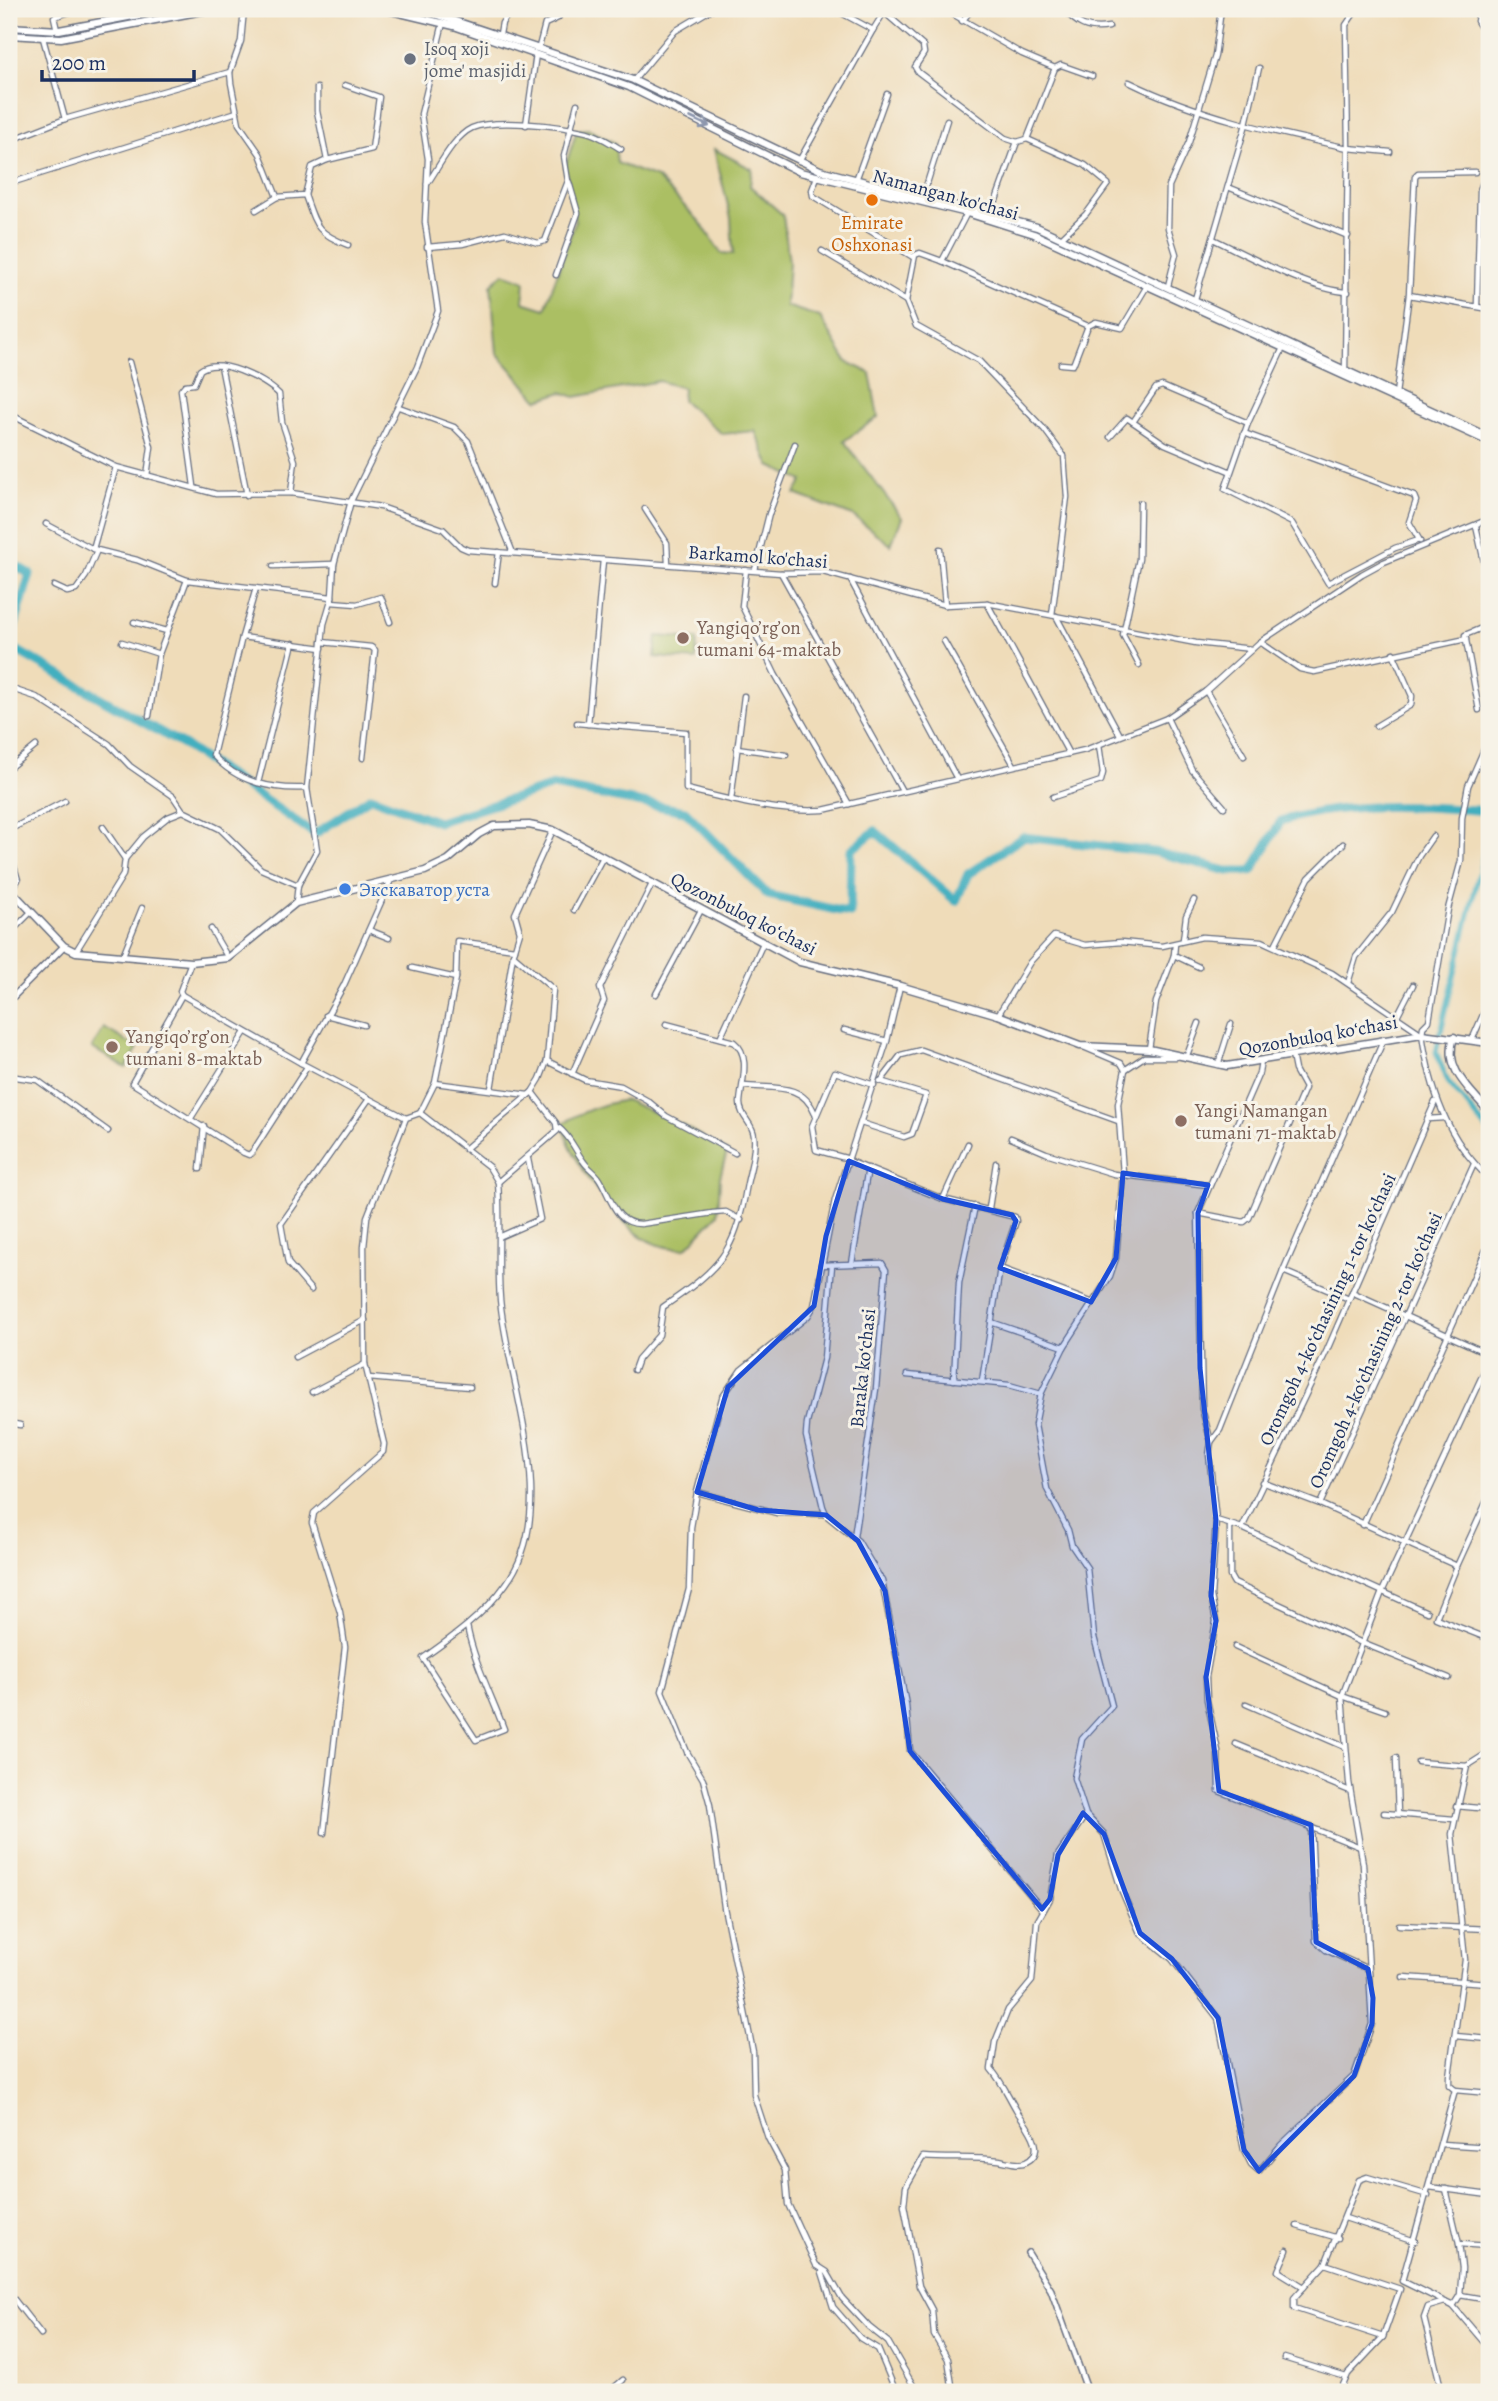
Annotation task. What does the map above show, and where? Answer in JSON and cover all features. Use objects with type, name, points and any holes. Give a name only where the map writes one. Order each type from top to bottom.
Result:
[{"type":"main road","points":[[9,27],[57,30],[171,9]]},
{"type":"main road","points":[[9,35],[61,38],[213,9]]},
{"type":"main road","name":"Namangan ko'chasi","points":[[383,9],[443,23],[633,80],[799,161],[856,180],[991,214],[1061,238],[1489,436]]},
{"type":"main road","name":"Namangan ko'chasi","points":[[419,9],[500,34],[629,87],[800,172],[967,213],[1058,243],[1489,442]]},
{"type":"main road","name":"Qozonbuloq koʻchasi","points":[[228,958],[296,903],[390,882],[448,860],[479,834],[494,826],[529,825],[553,830],[812,967],[900,986],[998,1015],[1080,1046],[1149,1049],[1218,1066],[1426,1034],[1489,1043]]},
{"type":"main road","points":[[10,890],[64,946],[76,952],[191,962],[228,958]]},
{"type":"main road","points":[[1450,1036],[1451,1062],[1489,1112]]},
{"type":"street","points":[[57,30],[54,17],[79,9]]},
{"type":"street","points":[[128,9],[129,17]]},
{"type":"street","points":[[244,9],[241,41],[230,72],[242,131],[260,153],[277,197]]},
{"type":"street","points":[[500,34],[502,23],[512,9]]},
{"type":"street","points":[[526,125],[545,24],[558,18],[563,9]]},
{"type":"street","points":[[633,80],[675,31],[712,9]]},
{"type":"street","points":[[770,9],[800,9]]},
{"type":"street","points":[[833,9],[873,30]]},
{"type":"street","points":[[944,9],[962,21],[1055,68]]},
{"type":"street","points":[[962,21],[972,9]]},
{"type":"street","points":[[1063,9],[1079,25],[1109,27]]},
{"type":"street","points":[[1168,286],[1176,254],[1168,228],[1168,186],[1198,111],[1215,56],[1221,9]]},
{"type":"street","points":[[1345,371],[1344,292],[1348,236],[1346,25],[1357,9]]},
{"type":"street","points":[[1480,9],[1477,21],[1489,41]]},
{"type":"street","points":[[799,161],[885,10],[923,46],[924,53],[915,67],[918,72],[994,131],[1017,142],[1027,139],[1085,165],[1108,184],[1087,214],[1061,238]]},
{"type":"street","points":[[296,903],[298,885],[314,858],[316,843],[307,788],[322,645],[332,600],[334,564],[351,501],[399,407],[438,312],[439,302],[427,247],[427,146],[421,114],[443,23]]},
{"type":"street","points":[[43,38],[65,119]]},
{"type":"street","points":[[1027,139],[1055,68],[1061,65],[1092,76]]},
{"type":"street","points":[[1195,299],[1246,124],[1259,68]]},
{"type":"street","points":[[9,141],[65,119],[230,72]]},
{"type":"street","points":[[1129,82],[1198,111],[1246,124],[1348,148],[1390,152]]},
{"type":"street","points":[[345,85],[379,97],[373,146],[367,152],[327,160],[310,170],[305,195],[318,230],[326,237],[348,245]]},
{"type":"street","points":[[317,88],[317,111],[327,160]]},
{"type":"street","points":[[856,180],[887,94]]},
{"type":"street","points":[[556,275],[578,213],[564,156],[573,130],[577,104]]},
{"type":"street","points":[[9,180],[13,182],[237,111]]},
{"type":"street","points":[[923,196],[947,120]]},
{"type":"street","points":[[426,184],[460,138],[472,128],[526,125],[573,130],[599,137],[621,149]]},
{"type":"street","points":[[991,214],[1017,142]]},
{"type":"street","points":[[1478,305],[1480,190],[1489,167]]},
{"type":"street","points":[[1396,394],[1409,295],[1415,176],[1418,173],[1475,172]]},
{"type":"street","points":[[817,177],[812,190],[814,196],[913,257]]},
{"type":"street","points":[[427,247],[462,244],[505,233],[542,243],[568,181]]},
{"type":"street","points":[[1228,187],[1348,236]]},
{"type":"street","points":[[256,210],[277,197],[305,195]]},
{"type":"street","points":[[942,261],[967,213]]},
{"type":"street","points":[[1213,239],[1307,281],[1344,292]]},
{"type":"street","points":[[822,251],[906,301]]},
{"type":"street","points":[[913,257],[920,253],[942,261],[1088,326]]},
{"type":"street","points":[[913,257],[906,301],[916,326],[979,361],[1044,429],[1064,456],[1067,497],[1054,615],[1120,734]]},
{"type":"street","points":[[1060,364],[1073,365],[1088,326],[1096,322],[1122,328],[1147,286]]},
{"type":"street","points":[[1409,295],[1489,309]]},
{"type":"street","points":[[1283,348],[1248,423],[1229,471],[1225,489],[1292,523],[1328,583],[1395,548],[1419,540]]},
{"type":"street","points":[[129,362],[151,447],[147,475]]},
{"type":"street","points":[[194,487],[181,390],[185,385],[194,384],[203,367],[221,366],[263,383],[279,394],[282,422],[295,461],[291,493]]},
{"type":"street","points":[[221,366],[247,495]]},
{"type":"street","points":[[1133,422],[1156,388],[1162,386],[1248,423]]},
{"type":"street","points":[[399,407],[454,427],[468,441],[513,552]]},
{"type":"street","name":"Barkamol ko'chasi","points":[[9,414],[116,467],[216,494],[291,493],[351,501],[417,518],[443,529],[468,550],[781,573],[822,572],[945,605],[987,603],[1196,643],[1252,649]]},
{"type":"street","points":[[1110,437],[1125,418],[1165,444],[1229,471]]},
{"type":"street","points":[[1244,433],[1414,496],[1416,501],[1409,522],[1423,546]]},
{"type":"street","points":[[755,570],[769,514],[795,444]]},
{"type":"street","points":[[54,586],[67,592],[76,590],[86,576],[116,467]]},
{"type":"street","points":[[1139,665],[1125,642],[1124,628],[1139,559],[1140,503]]},
{"type":"street","points":[[645,509],[667,543],[668,564]]},
{"type":"street","points":[[577,723],[686,732],[685,788],[731,800],[801,812],[849,804],[956,777],[1069,754],[1167,718],[1206,691],[1260,642],[1362,575],[1489,519]]},
{"type":"street","points":[[46,524],[95,550],[137,560],[187,580],[257,587],[357,604],[381,597],[390,622]]},
{"type":"street","points":[[1476,526],[1489,584]]},
{"type":"street","points":[[940,549],[945,605]]},
{"type":"street","points":[[495,583],[499,552]]},
{"type":"street","points":[[588,724],[603,560]]},
{"type":"street","points":[[273,566],[334,564]]},
{"type":"street","points":[[746,570],[742,606],[775,674],[849,804]]},
{"type":"street","points":[[781,573],[902,791]]},
{"type":"street","points":[[850,578],[956,777]]},
{"type":"street","points":[[149,716],[159,654],[187,580]]},
{"type":"street","points":[[257,587],[212,751],[216,759],[246,779],[282,788],[307,788]]},
{"type":"street","points":[[987,603],[1069,754]]},
{"type":"street","points":[[134,622],[167,631]]},
{"type":"street","points":[[1479,710],[1466,633],[1489,625]]},
{"type":"street","points":[[242,637],[371,647],[375,650],[363,758]]},
{"type":"street","points":[[1260,642],[1300,669],[1314,672],[1466,639]]},
{"type":"street","points":[[944,641],[1014,765]]},
{"type":"street","points":[[122,642],[159,654]]},
{"type":"street","points":[[258,783],[293,643]]},
{"type":"street","points":[[1376,726],[1411,705],[1412,696],[1393,653]]},
{"type":"street","points":[[9,688],[36,697],[108,744],[130,766],[173,796],[183,811],[220,829],[261,869],[298,885]]},
{"type":"street","points":[[1206,691],[1244,756]]},
{"type":"street","points":[[731,800],[744,696]]},
{"type":"street","points":[[1167,718],[1192,770],[1224,807]]},
{"type":"street","points":[[1489,738],[1468,786],[1462,818],[1461,860],[1448,909],[1426,1034],[1436,1102],[1474,1164],[1489,1178]]},
{"type":"street","points":[[1053,797],[1101,781],[1103,773],[1099,745]]},
{"type":"street","points":[[9,768],[36,746]]},
{"type":"street","points":[[737,748],[786,755]]},
{"type":"street","points":[[9,830],[65,801]]},
{"type":"street","points":[[76,952],[123,875],[125,859],[143,836],[167,817],[183,811]]},
{"type":"street","points":[[103,827],[125,859]]},
{"type":"street","points":[[491,1089],[514,952],[521,927],[516,912],[553,830]]},
{"type":"street","points":[[1348,983],[1356,957],[1392,912],[1419,856],[1433,836]]},
{"type":"street","points":[[1275,945],[1309,878],[1343,844]]},
{"type":"street","points":[[9,849],[18,880],[10,890]]},
{"type":"street","points":[[574,910],[603,857]]},
{"type":"street","points":[[301,1063],[369,930],[390,882]]},
{"type":"street","points":[[572,1074],[604,1001],[600,988],[652,884]]},
{"type":"street","points":[[1183,940],[1187,911],[1194,900]]},
{"type":"street","points":[[123,955],[142,908]]},
{"type":"street","points":[[656,994],[701,910]]},
{"type":"street","points":[[9,934],[31,912]]},
{"type":"street","points":[[211,929],[228,958]]},
{"type":"street","points":[[369,930],[389,938]]},
{"type":"street","points":[[998,1015],[1030,962],[1054,936],[1085,945],[1121,942],[1152,947],[1202,937],[1262,941],[1275,945],[1348,983],[1426,1034]]},
{"type":"street","points":[[324,1833],[345,1647],[340,1612],[312,1523],[314,1513],[383,1452],[384,1444],[365,1364],[364,1247],[367,1217],[406,1118],[419,1113],[435,1083],[456,978],[456,944],[459,940],[514,952],[553,989],[547,1061],[530,1094],[465,1149]]},
{"type":"street","points":[[720,1038],[763,943]]},
{"type":"street","points":[[1149,1049],[1156,1002],[1174,956],[1175,944]]},
{"type":"street","points":[[9,1001],[64,946]]},
{"type":"street","points":[[1174,956],[1199,967]]},
{"type":"street","points":[[191,962],[180,991],[183,995],[307,1067],[406,1118]]},
{"type":"street","points":[[412,968],[456,978]]},
{"type":"street","points":[[1396,1016],[1413,985]]},
{"type":"street","points":[[896,2392],[878,2349],[860,2339],[833,2307],[822,2271],[788,2204],[785,2170],[757,2105],[753,2052],[724,1907],[710,1805],[703,1779],[687,1752],[662,1691],[689,1589],[691,1527],[696,1492],[717,1415],[728,1387],[762,1352],[808,1316],[814,1306],[835,1200],[877,1082],[900,986]]},
{"type":"street","points":[[183,995],[132,1083],[250,1154],[307,1067]]},
{"type":"street","points":[[1472,1040],[1489,1001]]},
{"type":"street","points":[[326,1015],[364,1025]]},
{"type":"street","points":[[1199,1023],[1182,1058],[1143,1057],[1125,1070],[1120,1086],[1118,1121],[1123,1173],[1116,1258],[1110,1276],[1064,1347],[1041,1394],[1035,1425],[1046,1482],[1072,1546],[1087,1568],[1094,1637],[1112,1706],[1082,1739],[1074,1778],[1086,1815],[1104,1834],[1121,1889],[1140,1933],[1172,1959],[1217,2018],[1244,2150],[1251,2164],[1259,2171],[1281,2145],[1354,2076],[1372,2024],[1373,1997],[1368,1969],[1361,1847],[1350,1791],[1342,1696],[1382,1592],[1489,1361]]},
{"type":"street","points":[[634,1370],[638,1359],[659,1335],[663,1307],[681,1297],[725,1257],[741,1220],[754,1146],[754,1131],[740,1110],[744,1086],[740,1047],[734,1042],[666,1024]]},
{"type":"street","points":[[1218,1066],[1230,1024]]},
{"type":"street","points":[[844,1030],[887,1041]]},
{"type":"street","points":[[191,1118],[245,1032]]},
{"type":"street","points":[[1211,1442],[1220,1430],[1283,1271],[1384,1039]]},
{"type":"street","points":[[1080,1046],[1095,1055],[1121,1063],[1125,1070]]},
{"type":"street","points":[[877,1082],[901,1055],[921,1050],[1118,1121]]},
{"type":"street","points":[[1198,1213],[1244,1222],[1249,1218],[1305,1088],[1295,1070],[1292,1055]]},
{"type":"street","points":[[547,1061],[585,1080],[621,1086],[648,1101],[666,1116],[735,1153]]},
{"type":"street","points":[[1261,1061],[1259,1073],[1198,1213],[1202,1409],[1211,1442],[1209,1455],[1216,1520],[1211,1596],[1216,1621],[1206,1676],[1206,1700],[1218,1751],[1219,1791],[1311,1825],[1361,1847]]},
{"type":"street","points":[[861,1123],[904,1137],[912,1135],[926,1096],[835,1072],[815,1114],[811,1133],[816,1150],[849,1160],[943,1199],[1012,1214],[1016,1222],[1000,1268],[982,1381]]},
{"type":"street","points":[[9,1076],[37,1080],[108,1130]]},
{"type":"street","points":[[435,1083],[530,1094],[569,1137],[584,1162],[599,1178],[618,1213],[629,1223],[641,1224],[720,1212],[741,1220]]},
{"type":"street","points":[[744,1086],[800,1092],[807,1098],[815,1114]]},
{"type":"street","points":[[311,1290],[288,1263],[281,1224],[369,1099]]},
{"type":"street","name":"Oromgoh 4-koʻchasining 1-tor koʻchasi","points":[[1242,1528],[1349,1299],[1436,1102]]},
{"type":"street","points":[[419,1113],[489,1167],[498,1182],[500,1298],[527,1457],[531,1508],[528,1532],[516,1568],[498,1595],[467,1626],[423,1658],[476,1740],[504,1728],[486,1680],[474,1658],[467,1626]]},
{"type":"street","points":[[1428,1119],[1444,1118]]},
{"type":"street","points":[[200,1170],[204,1126]]},
{"type":"street","points":[[498,1182],[555,1135],[558,1127]]},
{"type":"street","points":[[1011,1138],[1114,1174],[1208,1185]]},
{"type":"street","points":[[943,1199],[968,1144]]},
{"type":"street","points":[[501,1236],[540,1219],[528,1159]]},
{"type":"street","points":[[989,1208],[996,1163]]},
{"type":"street","name":"Oromgoh 4-koʻchasining 2-tor koʻchasi","points":[[1457,1566],[1320,1504],[1474,1164]]},
{"type":"street","points":[[852,1263],[868,1168]]},
{"type":"street","points":[[954,1380],[958,1283],[975,1206]]},
{"type":"street","points":[[1363,1525],[1489,1243]]},
{"type":"street","name":"Baraka koʻchasi","points":[[821,1265],[884,1264],[886,1269],[876,1389],[854,1538]]},
{"type":"street","points":[[832,1265],[824,1359],[806,1436],[826,1514],[854,1538],[871,1561],[885,1591],[906,1705],[910,1751],[1042,1909]]},
{"type":"street","points":[[1000,1268],[1091,1302]]},
{"type":"street","points":[[1283,1271],[1349,1299]]},
{"type":"street","points":[[1352,1292],[1489,1354]]},
{"type":"street","points":[[295,1357],[365,1320]]},
{"type":"street","points":[[991,1322],[1064,1347]]},
{"type":"street","points":[[312,1392],[365,1364]]},
{"type":"street","points":[[907,1375],[982,1381],[1041,1394]]},
{"type":"street","points":[[369,1378],[470,1387]]},
{"type":"street","points":[[9,1423],[20,1424]]},
{"type":"street","points":[[1262,1482],[1320,1504]]},
{"type":"street","points":[[696,1492],[777,1513],[826,1514]]},
{"type":"street","points":[[1489,1496],[1436,1618],[1484,1637],[1489,1624]]},
{"type":"street","points":[[1216,1520],[1230,1527],[1242,1528],[1427,1612]]},
{"type":"street","points":[[1230,1527],[1230,1576],[1234,1583],[1362,1643],[1449,1678]]},
{"type":"street","points":[[1236,1647],[1342,1696],[1385,1711]]},
{"type":"street","points":[[1246,1704],[1345,1747]]},
{"type":"street","points":[[1236,1744],[1350,1791]]},
{"type":"street","points":[[1418,1762],[1467,1766],[1489,1752]]},
{"type":"street","points":[[1396,1758],[1398,1814]]},
{"type":"street","points":[[1467,1766],[1456,1806],[1452,1834],[1463,1926],[1462,1979],[1449,2085],[1455,2090],[1489,2093]]},
{"type":"street","points":[[1456,1806],[1489,1809]]},
{"type":"street","points":[[1384,1813],[1454,1819]]},
{"type":"street","points":[[953,2392],[948,2359],[934,2335],[932,2310],[919,2286],[904,2196],[917,2163],[923,2157],[970,2157],[1021,2163],[1031,2158],[1035,2148],[1034,2137],[1016,2110],[1004,2084],[991,2070],[995,2042],[1008,2010],[1032,1980],[1037,1922],[1050,1899],[1058,1855],[1086,1815]]},
{"type":"street","points":[[1311,1825],[1316,1941],[1326,1950],[1368,1969]]},
{"type":"street","points":[[1399,1925],[1489,1929]]},
{"type":"street","points":[[1403,1977],[1462,1979],[1489,1983]]},
{"type":"street","points":[[1455,2036],[1489,2039]]},
{"type":"street","points":[[1340,2392],[1346,2377],[1383,2337],[1415,2241],[1455,2090]]},
{"type":"street","points":[[1441,2144],[1489,2147]]},
{"type":"street","points":[[1383,2337],[1297,2311],[1293,2304],[1294,2298],[1325,2264],[1338,2238],[1359,2180],[1364,2176],[1428,2195]]},
{"type":"street","points":[[1429,2187],[1489,2195]]},
{"type":"street","points":[[1446,2189],[1462,2268],[1460,2295],[1453,2306]]},
{"type":"street","points":[[1345,2218],[1415,2241]]},
{"type":"street","points":[[1297,2226],[1338,2238]]},
{"type":"street","points":[[1458,2244],[1489,2246]]},
{"type":"street","points":[[1287,2249],[1278,2271],[1304,2287]]},
{"type":"street","points":[[1028,2253],[1051,2290],[1088,2392]]},
{"type":"street","points":[[1325,2264],[1400,2289]]},
{"type":"street","points":[[822,2271],[827,2272],[842,2298],[888,2343],[917,2392]]},
{"type":"street","points":[[1402,2281],[1453,2306],[1488,2346],[1489,2355]]},
{"type":"street","points":[[9,2293],[41,2334]]},
{"type":"street","points":[[1460,2295],[1489,2300]]},
{"type":"street","points":[[1442,2392],[1424,2318],[1428,2307],[1445,2301]]},
{"type":"street","points":[[1284,2358],[1346,2377]]},
{"type":"street","points":[[609,2392],[623,2380]]},
{"type":"highlighted area","points":[[849,1161],[943,1199],[1012,1215],[1016,1221],[1000,1268],[1091,1302],[1116,1258],[1123,1173],[1208,1185],[1198,1213],[1200,1368],[1216,1520],[1211,1596],[1216,1621],[1206,1677],[1219,1791],[1311,1825],[1316,1942],[1368,1969],[1373,1998],[1372,2024],[1354,2076],[1259,2171],[1244,2150],[1218,2018],[1172,1959],[1140,1933],[1104,1834],[1083,1813],[1058,1855],[1050,1899],[1042,1909],[910,1751],[885,1591],[858,1541],[826,1515],[758,1510],[697,1492],[728,1387],[814,1306],[826,1236]]},
{"type":"green space","points":[[588,129],[615,143],[617,163],[657,178],[700,222],[721,253],[733,254],[731,218],[714,149],[752,169],[750,186],[783,215],[789,262],[786,306],[820,317],[847,362],[870,373],[878,417],[844,441],[902,518],[891,545],[853,516],[795,494],[803,481],[770,466],[755,431],[722,434],[682,400],[683,388],[659,381],[575,397],[562,392],[538,400],[497,353],[491,285],[504,273],[525,281],[523,302],[545,309],[575,222],[565,167],[577,130]]},
{"type":"green space","points":[[657,636],[697,639],[696,660],[655,657]]},
{"type":"green space","points":[[104,1028],[138,1048],[126,1068],[92,1048]]},
{"type":"green space","points":[[625,1100],[684,1126],[727,1152],[720,1177],[718,1214],[686,1248],[667,1247],[649,1241],[637,1233],[609,1206],[574,1154],[563,1123],[593,1108]]},
{"type":"waterway","points":[[9,188],[13,210],[9,216]]},
{"type":"waterway","points":[[9,562],[30,574],[9,644]]},
{"type":"waterway","points":[[9,646],[185,746],[315,834],[371,797],[438,822],[553,786],[685,811],[768,895],[850,913],[851,850],[875,831],[956,901],[968,874],[1023,837],[1155,852],[1227,871],[1252,871],[1281,821],[1332,810],[1358,808],[1489,811]]},
{"type":"waterway","points":[[1484,852],[1436,1052],[1448,1082],[1489,1132]]},
{"type":"place","name":"Isoq xoji jome' masjidi","points":[[410,59]]},
{"type":"place","name":"Emirate Oshxonasi","points":[[872,200]]},
{"type":"place","name":"Yangiqo’rg’on tumani 64-maktab","points":[[683,638]]},
{"type":"place","name":"Экскаватор уста","points":[[345,889]]},
{"type":"place","name":"Yangiqo’rg’on tumani 8-maktab","points":[[112,1047]]},
{"type":"place","name":"Yangi Namangan tumani 71-maktab","points":[[1181,1121]]}]
